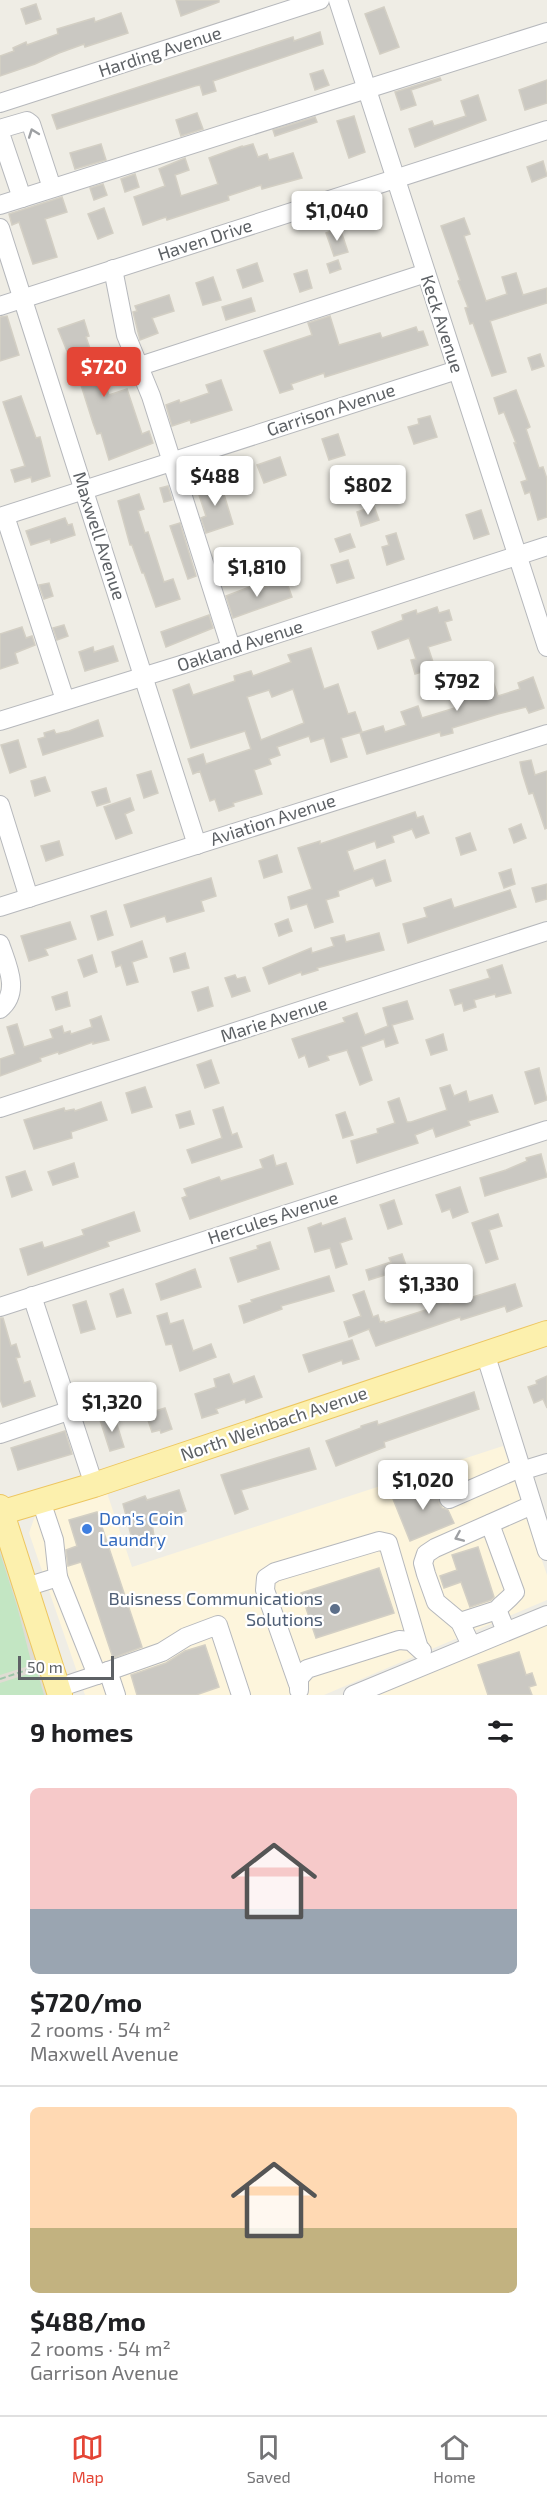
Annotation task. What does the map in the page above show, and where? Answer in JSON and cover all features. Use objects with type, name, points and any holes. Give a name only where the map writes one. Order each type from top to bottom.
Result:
[{"type":"main road","name":"North Weinbach Avenue","points":[[1,1511],[41,1502],[94,1485],[547,1333]]},
{"type":"main road","points":[[1,1511],[59,1692]]},
{"type":"street","name":"Harding Avenue","points":[[0,103],[320,0]]},
{"type":"street","name":"Keck Avenue","points":[[338,0],[547,647]]},
{"type":"street","points":[[0,205],[547,32]]},
{"type":"street","points":[[22,198],[0,133],[3,128],[27,121],[31,124],[52,188]]},
{"type":"street","name":"Haven Drive","points":[[0,306],[547,130]]},
{"type":"street","name":"Maxwell Avenue","points":[[0,228],[197,845]]},
{"type":"street","points":[[113,269],[126,335],[140,366],[231,648]]},
{"type":"street","points":[[140,366],[426,273]]},
{"type":"street","name":"Garrison Avenue","points":[[2,516],[457,370]]},
{"type":"street","points":[[2,516],[65,700]]},
{"type":"street","name":"Oakland Avenue","points":[[0,721],[547,546]]},
{"type":"street","name":"Aviation Avenue","points":[[0,907],[547,734]]},
{"type":"street","points":[[0,805],[29,898]]},
{"type":"street","name":"Marie Avenue","points":[[0,1108],[547,931]]},
{"type":"street","points":[[0,944],[8,970],[11,994],[7,1003],[0,1009]]},
{"type":"street","name":"Hercules Avenue","points":[[0,1306],[547,1130]]},
{"type":"street","points":[[32,1296],[94,1485]]},
{"type":"street","points":[[485,1353],[546,1543]]},
{"type":"street","points":[[0,1434],[71,1410]]},
{"type":"street","points":[[449,1499],[521,1470],[547,1463]]},
{"type":"street","points":[[41,1502],[54,1540],[58,1577],[102,1673],[116,1695]]},
{"type":"street","points":[[471,1646],[460,1622],[436,1602],[423,1563],[426,1554],[532,1505]]},
{"type":"street","points":[[460,1622],[497,1610],[515,1592],[490,1524]]},
{"type":"street","points":[[299,1690],[265,1590],[266,1578],[274,1572],[379,1540],[388,1543],[417,1645],[430,1663]]},
{"type":"street","points":[[26,1587],[58,1577]]},
{"type":"street","points":[[497,1610],[506,1631]]},
{"type":"street","points":[[353,1695],[547,1615]]},
{"type":"street","points":[[59,1692],[102,1673],[162,1652],[186,1637],[218,1625],[241,1695]]},
{"type":"street","points":[[299,1690],[301,1673],[313,1667],[399,1640],[405,1639],[417,1645]]},
{"type":"path","points":[[0,1679],[35,1667]]},
{"type":"shaded area","points":[[503,1446],[547,1575],[547,1600],[324,1695],[85,1695],[29,1533],[35,1516],[107,1493],[132,1567]]},
{"type":"shaded area","points":[[0,1546],[48,1695],[0,1695]]},
{"type":"shaded area","points":[[547,1621],[547,1695],[369,1695]]},
{"type":"green space","points":[[0,1553],[32,1665],[0,1675]]},
{"type":"green space","points":[[37,1671],[44,1695],[0,1695],[0,1683]]},
{"type":"building","points":[[176,0],[219,0],[219,2],[181,16]]},
{"type":"building","points":[[36,4],[41,19],[26,24],[21,9]]},
{"type":"building","points":[[384,7],[399,47],[380,54],[365,14]]},
{"type":"building","points":[[121,13],[128,33],[85,47],[84,44],[0,76],[0,56],[14,51],[13,48],[26,42],[27,45],[58,34],[57,29],[94,18],[95,22]]},
{"type":"building","points":[[320,32],[323,44],[213,81],[216,91],[203,95],[200,85],[195,86],[57,129],[52,115],[293,37],[294,41]]},
{"type":"building","points":[[323,70],[329,85],[315,90],[310,74]]},
{"type":"building","points":[[440,78],[441,80],[411,90],[416,105],[401,110],[395,92]]},
{"type":"building","points":[[547,80],[547,103],[525,110],[519,90]]},
{"type":"building","points":[[478,95],[486,120],[415,147],[409,129],[432,121],[434,126],[466,116],[461,101]]},
{"type":"building","points":[[197,113],[203,129],[181,136],[176,120]]},
{"type":"building","points":[[354,116],[365,152],[349,158],[337,121]]},
{"type":"building","points":[[315,117],[317,122],[275,136],[273,130]]},
{"type":"building","points":[[101,144],[106,160],[75,169],[70,153]]},
{"type":"building","points":[[253,144],[258,157],[267,154],[269,160],[293,153],[302,178],[262,189],[261,185],[228,196],[229,200],[167,220],[166,217],[143,225],[134,197],[165,186],[159,169],[185,158],[189,170],[175,175],[181,196],[218,184],[209,158]]},
{"type":"building","points":[[543,161],[547,176],[532,182],[527,167]]},
{"type":"building","points":[[135,174],[139,187],[125,192],[121,179]]},
{"type":"building","points":[[103,184],[107,195],[94,200],[90,188]]},
{"type":"building","points":[[62,197],[67,212],[45,219],[57,257],[33,264],[19,222],[12,225],[9,214]]},
{"type":"building","points":[[104,208],[113,233],[98,239],[88,214]]},
{"type":"building","points":[[464,218],[470,234],[464,236],[486,301],[507,294],[502,277],[516,273],[523,295],[547,288],[547,303],[490,321],[506,372],[492,376],[473,323],[470,324],[465,308],[468,307],[441,226]]},
{"type":"building","points":[[340,228],[348,252],[334,256],[326,233]]},
{"type":"building","points":[[338,260],[341,269],[330,273],[327,264]]},
{"type":"building","points":[[257,263],[263,281],[243,288],[237,270]]},
{"type":"building","points":[[307,270],[312,288],[300,292],[294,274]]},
{"type":"building","points":[[213,277],[221,300],[203,305],[196,283]]},
{"type":"building","points":[[169,295],[174,311],[152,318],[158,333],[140,340],[133,312],[137,311],[135,306]]},
{"type":"building","points":[[251,298],[255,311],[226,320],[222,307]]},
{"type":"building","points":[[7,316],[19,355],[0,361],[0,317]]},
{"type":"building","points":[[330,316],[339,345],[380,333],[382,338],[416,327],[418,332],[423,331],[428,345],[325,377],[324,373],[291,384],[293,389],[280,393],[264,351],[312,335],[308,323]]},
{"type":"building","points":[[84,320],[89,336],[86,337],[109,395],[127,389],[142,434],[149,431],[153,443],[109,460],[101,433],[97,434],[93,423],[75,366],[73,366],[58,329]]},
{"type":"building","points":[[540,354],[544,366],[532,370],[528,358]]},
{"type":"building","points":[[221,380],[232,410],[191,423],[190,420],[172,426],[166,405],[179,400],[180,403],[209,393],[206,385]]},
{"type":"building","points":[[516,390],[530,427],[526,429],[539,468],[543,467],[547,479],[547,517],[538,520],[530,492],[525,494],[521,482],[527,480],[514,443],[516,443],[504,412],[499,414],[494,398]]},
{"type":"building","points":[[21,396],[36,438],[40,437],[50,476],[32,482],[31,477],[15,482],[11,470],[25,466],[3,402]]},
{"type":"building","points":[[430,416],[437,437],[414,444],[408,427],[419,424],[418,419]]},
{"type":"building","points":[[338,434],[345,455],[329,460],[322,439]]},
{"type":"building","points":[[280,457],[286,475],[264,483],[257,465]]},
{"type":"building","points":[[219,478],[233,524],[206,533],[201,518],[206,516],[197,489]]},
{"type":"building","points":[[168,486],[172,500],[164,502],[160,488]]},
{"type":"building","points":[[139,494],[144,509],[138,511],[145,533],[148,532],[164,582],[173,579],[180,599],[156,607],[144,573],[130,545],[118,501]]},
{"type":"building","points":[[374,506],[379,520],[361,526],[357,512]]},
{"type":"building","points":[[481,510],[489,534],[474,539],[466,515]]},
{"type":"building","points":[[65,518],[68,525],[72,524],[75,535],[51,543],[50,539],[31,545],[26,531]]},
{"type":"building","points":[[180,523],[196,576],[188,579],[170,526]]},
{"type":"building","points":[[396,533],[404,559],[387,565],[382,547],[389,545],[386,536]]},
{"type":"building","points":[[350,534],[355,547],[340,552],[335,539]]},
{"type":"building","points":[[348,560],[354,578],[337,583],[331,565]]},
{"type":"building","points":[[286,580],[292,597],[233,618],[226,596],[260,583],[262,588]]},
{"type":"building","points":[[49,583],[53,596],[44,599],[39,585]]},
{"type":"building","points":[[437,607],[439,613],[449,610],[452,620],[445,622],[451,640],[428,647],[435,668],[415,674],[411,660],[416,659],[409,638],[378,649],[372,632],[403,620],[402,615],[416,610],[417,614]]},
{"type":"building","points":[[209,615],[213,628],[166,647],[161,632]]},
{"type":"building","points":[[64,625],[68,636],[57,640],[53,628]]},
{"type":"building","points":[[22,627],[26,638],[32,636],[35,645],[15,653],[18,663],[0,669],[0,634]]},
{"type":"building","points":[[113,646],[118,661],[85,671],[79,652],[93,647],[94,652]]},
{"type":"building","points":[[311,648],[324,689],[338,684],[348,714],[355,712],[362,732],[341,738],[347,757],[331,762],[324,738],[311,742],[309,736],[277,747],[280,755],[269,759],[271,764],[254,770],[262,794],[233,803],[234,806],[219,811],[215,799],[210,801],[200,771],[193,774],[188,759],[203,754],[206,764],[251,749],[245,731],[191,748],[173,690],[189,684],[193,695],[235,681],[234,676],[251,671],[253,676],[291,662],[288,655]],"holes":[[[293,689],[304,723],[261,740],[247,697],[269,690],[272,697]]]},
{"type":"building","points":[[490,672],[498,696],[520,689],[518,683],[533,677],[544,708],[529,713],[526,707],[498,714],[452,728],[453,733],[441,736],[440,732],[367,754],[360,733],[383,726],[385,732],[406,725],[401,712],[418,706],[422,718],[458,707],[451,687],[480,678],[479,675]]},
{"type":"building","points":[[98,720],[103,736],[43,755],[38,739],[45,737],[44,733],[54,730],[56,734],[69,731]]},
{"type":"building","points":[[18,740],[26,767],[10,773],[1,745]]},
{"type":"building","points":[[531,760],[535,775],[547,771],[547,828],[545,829],[533,793],[529,794],[522,772],[520,762]]},
{"type":"building","points":[[151,771],[158,793],[144,798],[137,775]]},
{"type":"building","points":[[45,777],[50,791],[35,796],[31,781]]},
{"type":"building","points":[[106,788],[110,802],[97,806],[92,792]]},
{"type":"building","points":[[130,798],[134,810],[125,814],[132,833],[116,839],[104,807]]},
{"type":"building","points":[[415,812],[417,818],[423,816],[429,833],[416,838],[412,829],[392,836],[394,842],[377,848],[375,841],[347,851],[354,871],[385,860],[391,881],[376,886],[373,878],[338,891],[339,896],[326,900],[333,922],[315,928],[307,904],[291,909],[288,897],[312,889],[298,848],[320,841],[320,844]]},
{"type":"building","points":[[521,824],[526,838],[514,843],[509,829]]},
{"type":"building","points":[[470,833],[476,850],[461,855],[456,838]]},
{"type":"building","points":[[59,841],[63,855],[46,861],[41,846]]},
{"type":"building","points":[[277,855],[282,872],[264,878],[259,861]]},
{"type":"building","points":[[511,869],[515,884],[504,888],[499,873]]},
{"type":"building","points":[[211,878],[216,896],[201,901],[204,911],[167,922],[165,916],[131,927],[124,905]]},
{"type":"building","points":[[547,884],[547,899],[536,902],[532,888]]},
{"type":"building","points":[[510,890],[516,907],[408,943],[403,924],[427,917],[424,908],[451,899],[454,908]]},
{"type":"building","points":[[106,911],[113,935],[98,940],[91,916]]},
{"type":"building","points":[[288,919],[292,931],[279,936],[275,924]]},
{"type":"building","points":[[70,922],[76,939],[45,949],[48,955],[29,961],[21,936]]},
{"type":"building","points":[[379,933],[384,950],[317,968],[318,970],[302,975],[301,972],[269,984],[263,968],[311,948],[312,953],[334,946],[331,938],[344,935],[346,942]]},
{"type":"building","points":[[142,941],[147,957],[132,962],[138,982],[127,985],[121,965],[116,967],[112,952]]},
{"type":"building","points":[[185,953],[189,968],[174,972],[170,958]]},
{"type":"building","points":[[92,955],[97,972],[84,977],[78,960]]},
{"type":"building","points":[[502,965],[511,993],[496,997],[495,994],[474,1000],[476,1007],[464,1011],[462,1003],[455,1005],[450,990],[490,978],[487,970]]},
{"type":"building","points":[[235,975],[237,979],[245,977],[250,991],[232,997],[225,978]]},
{"type":"building","points":[[208,987],[213,1006],[198,1011],[192,992]]},
{"type":"building","points":[[67,992],[70,1006],[56,1010],[52,997]]},
{"type":"building","points":[[407,1001],[413,1019],[392,1025],[398,1043],[386,1047],[384,1039],[361,1047],[372,1080],[360,1085],[347,1050],[327,1056],[329,1060],[309,1067],[305,1055],[299,1058],[292,1039],[345,1022],[343,1018],[357,1013],[365,1035],[388,1026],[383,1008]]},
{"type":"building","points":[[101,1016],[109,1040],[93,1044],[93,1042],[59,1054],[58,1052],[40,1058],[41,1061],[0,1076],[0,1059],[15,1054],[7,1027],[17,1024],[24,1047],[53,1038],[50,1030],[62,1026],[64,1033],[70,1031],[71,1034],[92,1027],[90,1020]]},
{"type":"building","points":[[443,1034],[447,1050],[431,1055],[426,1040]]},
{"type":"building","points":[[211,1060],[219,1083],[205,1088],[197,1065]]},
{"type":"building","points":[[539,1068],[547,1100],[535,1104],[525,1072]]},
{"type":"building","points":[[450,1085],[454,1096],[466,1091],[469,1102],[492,1095],[498,1112],[468,1121],[470,1125],[436,1137],[433,1128],[415,1135],[418,1143],[357,1163],[351,1141],[378,1133],[377,1129],[395,1123],[388,1102],[399,1098],[407,1122],[411,1122],[447,1110],[440,1088]]},
{"type":"building","points":[[145,1087],[152,1107],[132,1113],[126,1093]]},
{"type":"building","points":[[101,1102],[107,1120],[71,1132],[72,1138],[34,1149],[24,1120],[64,1108],[65,1111],[74,1109],[75,1111]]},
{"type":"building","points":[[223,1107],[232,1135],[237,1133],[242,1147],[192,1163],[187,1150],[222,1138],[213,1110]]},
{"type":"building","points":[[190,1111],[194,1124],[180,1128],[176,1115]]},
{"type":"building","points":[[345,1112],[353,1135],[343,1138],[336,1115]]},
{"type":"building","points":[[541,1154],[547,1177],[485,1196],[480,1178],[506,1170],[527,1161],[526,1158]]},
{"type":"building","points":[[273,1155],[276,1166],[286,1163],[293,1184],[190,1219],[182,1198],[187,1196],[184,1189],[219,1177],[221,1181],[263,1168],[260,1160]]},
{"type":"building","points":[[74,1163],[78,1177],[53,1185],[48,1172]]},
{"type":"building","points":[[25,1171],[32,1190],[12,1197],[6,1177]]},
{"type":"building","points":[[460,1187],[468,1212],[453,1218],[450,1209],[442,1212],[436,1195]]},
{"type":"building","points":[[394,1200],[402,1224],[388,1229],[380,1205]]},
{"type":"building","points":[[134,1212],[140,1231],[107,1242],[109,1246],[28,1275],[20,1249],[42,1242],[44,1248],[84,1235],[82,1230]]},
{"type":"building","points":[[498,1214],[502,1226],[489,1230],[498,1259],[486,1263],[472,1223]]},
{"type":"building","points":[[345,1218],[352,1239],[340,1243],[347,1264],[336,1268],[330,1248],[315,1252],[308,1228]]},
{"type":"building","points":[[270,1242],[279,1269],[238,1282],[230,1258],[258,1249],[257,1246]]},
{"type":"building","points":[[402,1254],[407,1268],[369,1280],[366,1270],[391,1262],[389,1258]]},
{"type":"building","points":[[195,1269],[201,1287],[161,1300],[156,1284]]},
{"type":"building","points":[[329,1276],[334,1291],[281,1306],[282,1309],[244,1323],[239,1306],[252,1302],[251,1300]]},
{"type":"building","points":[[515,1284],[522,1306],[507,1312],[505,1306],[461,1320],[460,1317],[376,1346],[369,1329],[349,1337],[344,1322],[361,1316],[353,1295],[364,1291],[373,1317],[378,1315],[380,1322],[385,1323],[432,1308],[431,1304],[449,1299],[450,1304]]},
{"type":"building","points":[[123,1289],[131,1313],[117,1317],[110,1294]]},
{"type":"building","points":[[86,1301],[95,1329],[81,1333],[73,1305]]},
{"type":"building","points":[[167,1313],[170,1324],[183,1320],[193,1351],[211,1344],[216,1357],[180,1371],[172,1344],[166,1345],[157,1316]]},
{"type":"building","points":[[0,1318],[3,1318],[11,1346],[16,1344],[20,1357],[16,1358],[24,1383],[30,1381],[35,1396],[3,1407],[0,1399]]},
{"type":"building","points":[[352,1340],[359,1359],[343,1364],[342,1360],[309,1372],[303,1355]]},
{"type":"building","points":[[229,1374],[233,1384],[254,1376],[262,1397],[246,1403],[245,1399],[216,1409],[218,1413],[202,1418],[195,1394],[216,1387],[214,1379]]},
{"type":"building","points":[[547,1376],[547,1408],[543,1399],[534,1403],[528,1387],[537,1384],[536,1381]]},
{"type":"building","points":[[474,1392],[479,1409],[384,1442],[385,1447],[336,1466],[326,1441],[361,1428],[361,1426],[377,1421],[378,1425]]},
{"type":"building","points":[[165,1408],[172,1429],[161,1433],[160,1430],[152,1432],[146,1414]]},
{"type":"building","points":[[114,1415],[124,1447],[110,1451],[100,1420]]},
{"type":"building","points":[[65,1431],[72,1454],[18,1470],[11,1448]]},
{"type":"building","points":[[309,1448],[316,1469],[241,1490],[248,1509],[235,1514],[221,1475]]},
{"type":"building","points":[[437,1481],[441,1492],[439,1503],[442,1508],[448,1510],[454,1523],[410,1541],[393,1499]]},
{"type":"building","points":[[179,1490],[186,1511],[152,1523],[155,1543],[143,1547],[140,1537],[132,1539],[123,1504],[145,1496],[147,1500]]},
{"type":"building","points":[[97,1512],[142,1647],[113,1658],[81,1562],[68,1566],[66,1550],[77,1546],[69,1520]]},
{"type":"building","points":[[478,1547],[494,1597],[470,1607],[461,1582],[444,1588],[440,1576],[457,1570],[452,1555]]},
{"type":"building","points":[[379,1568],[394,1613],[316,1638],[301,1593]]},
{"type":"building","points":[[205,1645],[219,1687],[196,1695],[137,1695],[131,1675],[166,1663],[185,1651]]},
{"type":"building","points":[[519,1652],[526,1675],[532,1673],[536,1685],[529,1687],[532,1695],[488,1695],[478,1665]]},
{"type":"place","name":"Don's Coin Laundry","points":[[87,1529]]},
{"type":"place","name":"Buisness Communications Solutions","points":[[335,1609]]}]
